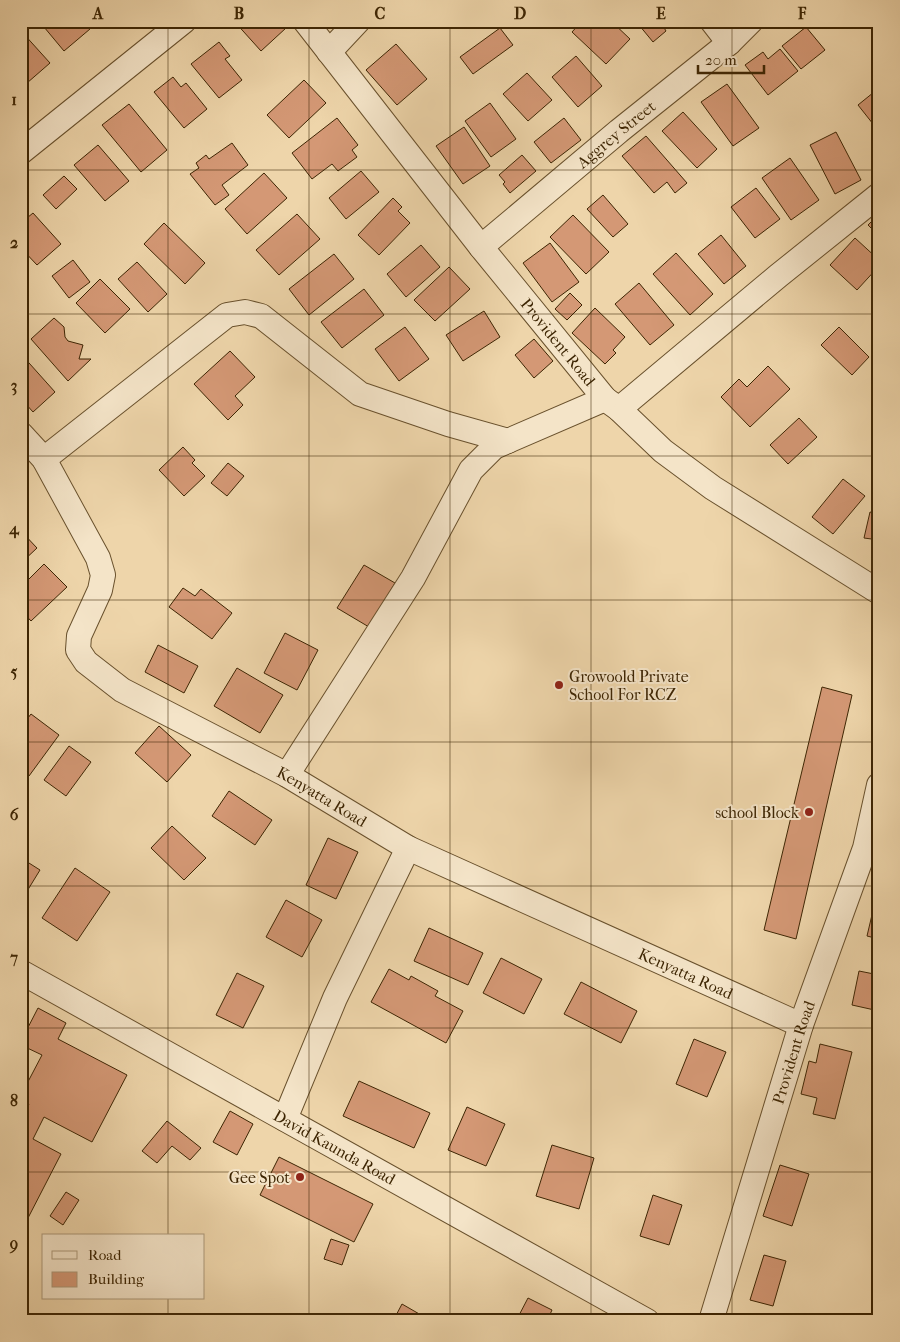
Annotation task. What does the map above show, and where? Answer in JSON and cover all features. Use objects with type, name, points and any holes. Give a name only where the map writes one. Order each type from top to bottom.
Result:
[{"type":"street","points":[[21,152],[184,21]]},
{"type":"street","name":"Provident Road","points":[[305,21],[481,247],[612,404],[663,450],[713,488],[879,592]]},
{"type":"street","points":[[329,52],[358,21]]},
{"type":"street","points":[[712,21],[729,43]]},
{"type":"street","name":"Aggrey Street","points":[[481,247],[729,43],[751,21]]},
{"type":"street","points":[[287,775],[413,578],[471,470],[494,447],[612,404],[778,276],[879,195]]},
{"type":"street","points":[[44,459],[227,315],[245,312],[262,316],[360,394],[415,414],[508,441]]},
{"type":"street","name":"Kenyatta Road","points":[[21,434],[44,459],[98,558],[104,575],[100,590],[79,636],[78,650],[86,662],[122,690],[287,775],[408,848],[801,1025]]},
{"type":"street","name":"Provident Road","points":[[711,1321],[801,1025],[864,848],[879,785]]},
{"type":"street","points":[[285,1119],[335,998],[408,848]]},
{"type":"street","name":"David Kaunda Road","points":[[21,972],[647,1321]]},
{"type":"building","points":[[39,21],[84,21],[90,29],[64,51]]},
{"type":"building","points":[[234,21],[280,21],[286,28],[261,51]]},
{"type":"building","points":[[582,21],[611,21],[630,39],[606,64],[572,32]]},
{"type":"building","points":[[629,21],[669,21],[663,26],[666,31],[653,42],[639,25],[635,29]]},
{"type":"building","points":[[806,27],[825,50],[801,69],[782,46]]},
{"type":"building","points":[[500,28],[513,45],[473,74],[460,57]]},
{"type":"building","points":[[22,32],[50,63],[27,83],[21,77]]},
{"type":"building","points":[[219,42],[230,56],[225,59],[242,80],[219,98],[191,64]]},
{"type":"building","points":[[396,44],[427,79],[397,105],[366,70]]},
{"type":"building","points":[[780,49],[798,71],[768,95],[745,65],[763,52],[768,59]]},
{"type":"building","points":[[576,56],[602,86],[578,107],[552,77]]},
{"type":"building","points":[[527,73],[552,100],[528,121],[503,94]]},
{"type":"building","points":[[173,77],[181,87],[186,83],[207,109],[184,128],[154,92]]},
{"type":"building","points":[[304,80],[326,103],[289,138],[267,115]]},
{"type":"building","points":[[727,84],[759,128],[733,146],[701,102]]},
{"type":"building","points":[[879,88],[879,141],[872,132],[877,129],[858,105]]},
{"type":"building","points":[[490,103],[516,139],[491,157],[465,121]]},
{"type":"building","points":[[129,104],[167,150],[141,172],[102,125]]},
{"type":"building","points":[[683,112],[717,149],[697,168],[662,131]]},
{"type":"building","points":[[337,118],[358,145],[352,150],[357,157],[338,171],[332,164],[312,179],[292,153]]},
{"type":"building","points":[[564,118],[581,140],[551,163],[534,142]]},
{"type":"building","points":[[464,127],[490,166],[463,184],[436,146]]},
{"type":"building","points":[[836,132],[861,180],[835,194],[810,145]]},
{"type":"building","points":[[646,136],[687,183],[675,193],[667,182],[654,193],[622,156]]},
{"type":"building","points":[[232,143],[248,165],[222,185],[229,195],[215,205],[190,174],[199,168],[196,163],[206,155],[209,159]]},
{"type":"building","points":[[98,145],[129,181],[105,201],[74,165]]},
{"type":"building","points":[[522,155],[536,171],[510,193],[499,175]]},
{"type":"building","points":[[790,158],[819,200],[791,220],[762,178]]},
{"type":"building","points":[[361,171],[379,192],[346,219],[329,198]]},
{"type":"building","points":[[264,173],[287,198],[247,234],[225,209]]},
{"type":"building","points":[[64,176],[77,189],[56,209],[43,195]]},
{"type":"building","points":[[756,188],[780,219],[755,238],[731,207]]},
{"type":"building","points":[[603,195],[628,224],[613,237],[587,209]]},
{"type":"building","points":[[393,198],[402,207],[398,211],[410,223],[379,255],[358,235]]},
{"type":"building","points":[[33,213],[61,244],[37,265],[21,248],[21,223]]},
{"type":"building","points":[[297,214],[320,239],[279,275],[256,250]]},
{"type":"building","points":[[879,214],[879,236],[868,225]]},
{"type":"building","points":[[573,215],[609,252],[586,274],[550,237]]},
{"type":"building","points":[[164,223],[205,263],[185,284],[144,244]]},
{"type":"building","points":[[721,235],[746,266],[724,284],[698,254]]},
{"type":"building","points":[[855,238],[879,260],[879,266],[857,290],[830,265]]},
{"type":"building","points":[[550,243],[579,282],[552,302],[523,263]]},
{"type":"building","points":[[421,245],[440,267],[406,297],[387,274]]},
{"type":"building","points":[[676,253],[713,294],[690,315],[653,274]]},
{"type":"building","points":[[334,254],[354,279],[309,315],[289,289]]},
{"type":"building","points":[[73,260],[90,282],[69,298],[52,276]]},
{"type":"building","points":[[137,262],[167,294],[148,312],[118,279]]},
{"type":"building","points":[[449,267],[470,289],[435,321],[414,300]]},
{"type":"building","points":[[100,279],[130,309],[105,333],[76,303]]},
{"type":"building","points":[[639,283],[674,325],[650,345],[615,304]]},
{"type":"building","points":[[364,289],[384,315],[342,348],[321,322]]},
{"type":"building","points":[[570,293],[582,305],[567,320],[555,309]]},
{"type":"building","points":[[595,308],[625,337],[613,350],[616,353],[605,364],[572,333]]},
{"type":"building","points":[[484,311],[500,337],[463,361],[446,335]]},
{"type":"building","points":[[54,318],[64,327],[65,337],[68,341],[83,345],[79,359],[91,359],[68,381],[31,339]]},
{"type":"building","points":[[405,327],[429,359],[399,381],[375,349]]},
{"type":"building","points":[[839,327],[869,357],[852,375],[821,345]]},
{"type":"building","points":[[534,339],[553,361],[534,378],[515,355]]},
{"type":"building","points":[[230,351],[255,377],[235,396],[243,405],[228,420],[194,384]]},
{"type":"building","points":[[21,354],[55,392],[33,412],[25,403],[21,407]]},
{"type":"building","points":[[768,366],[790,389],[750,427],[721,397],[739,379],[747,387]]},
{"type":"building","points":[[799,418],[817,437],[788,464],[770,445]]},
{"type":"building","points":[[183,447],[195,460],[192,463],[205,476],[184,496],[159,470]]},
{"type":"building","points":[[228,463],[244,476],[227,496],[211,483]]},
{"type":"building","points":[[843,479],[865,496],[833,534],[812,517]]},
{"type":"building","points":[[870,512],[879,514],[879,540],[864,538]]},
{"type":"building","points":[[21,531],[37,548],[21,563]]},
{"type":"building","points":[[44,564],[67,587],[31,621],[21,610],[21,587]]},
{"type":"building","points":[[364,565],[395,583],[369,627],[337,608]]},
{"type":"building","points":[[183,588],[195,596],[201,589],[232,613],[212,639],[169,607]]},
{"type":"building","points":[[285,633],[318,650],[297,690],[264,673]]},
{"type":"building","points":[[158,645],[198,666],[184,693],[145,672]]},
{"type":"building","points":[[237,668],[283,695],[260,733],[214,706]]},
{"type":"building","name":"school Block","points":[[822,687],[852,695],[796,939],[764,930]]},
{"type":"building","points":[[31,714],[59,735],[29,776],[21,771],[21,727]]},
{"type":"building","points":[[159,726],[191,755],[167,782],[135,753]]},
{"type":"building","points":[[69,746],[91,762],[66,796],[44,780]]},
{"type":"building","points":[[229,791],[272,820],[255,845],[212,816]]},
{"type":"building","points":[[172,826],[206,858],[184,880],[151,848]]},
{"type":"building","points":[[328,838],[358,852],[336,899],[306,885]]},
{"type":"building","points":[[21,858],[40,870],[21,901]]},
{"type":"building","points":[[75,868],[110,892],[77,941],[42,918]]},
{"type":"building","points":[[286,900],[322,920],[302,957],[266,937]]},
{"type":"building","points":[[875,902],[879,903],[879,939],[867,936]]},
{"type":"building","points":[[429,928],[483,953],[468,985],[414,961]]},
{"type":"building","points":[[501,958],[542,979],[524,1014],[483,993]]},
{"type":"building","points":[[389,969],[409,980],[411,976],[438,991],[435,996],[463,1011],[446,1043],[371,1002]]},
{"type":"building","points":[[859,971],[879,975],[877,989],[879,990],[879,1011],[852,1005]]},
{"type":"building","points":[[237,973],[264,986],[243,1028],[216,1015]]},
{"type":"building","points":[[581,982],[637,1011],[621,1043],[564,1014]]},
{"type":"building","points":[[38,1008],[66,1023],[58,1039],[127,1075],[92,1142],[44,1117],[33,1139],[61,1154],[28,1218],[21,1215],[21,1118],[29,1104],[21,1100],[21,1095],[42,1055],[21,1045],[21,1041]]},
{"type":"building","points":[[694,1039],[726,1052],[707,1097],[676,1084]]},
{"type":"building","points":[[820,1044],[852,1052],[835,1119],[813,1114],[817,1098],[801,1094],[809,1061],[816,1063]]},
{"type":"building","points":[[359,1081],[430,1113],[414,1148],[343,1116]]},
{"type":"building","points":[[467,1107],[505,1124],[486,1166],[448,1150]]},
{"type":"building","points":[[230,1111],[253,1124],[237,1155],[213,1142]]},
{"type":"building","points":[[167,1121],[201,1148],[190,1160],[172,1146],[157,1163],[142,1151]]},
{"type":"building","points":[[552,1145],[594,1158],[579,1209],[536,1196]]},
{"type":"building","points":[[279,1157],[373,1204],[354,1242],[260,1195]]},
{"type":"building","points":[[780,1165],[809,1174],[792,1226],[763,1216]]},
{"type":"building","points":[[66,1192],[79,1200],[63,1225],[50,1216]]},
{"type":"building","points":[[653,1195],[682,1205],[669,1245],[640,1236]]},
{"type":"building","points":[[331,1239],[349,1245],[342,1265],[324,1259]]},
{"type":"building","points":[[764,1255],[786,1261],[773,1306],[750,1300]]},
{"type":"building","points":[[528,1298],[552,1310],[547,1321],[516,1321]]},
{"type":"building","points":[[402,1304],[421,1315],[418,1321],[393,1321]]},
{"type":"place","name":"Growoold Private School For RCZ","points":[[559,685]]},
{"type":"place","name":"school Block","points":[[809,812]]},
{"type":"place","name":"Gee Spot","points":[[300,1177]]}]
